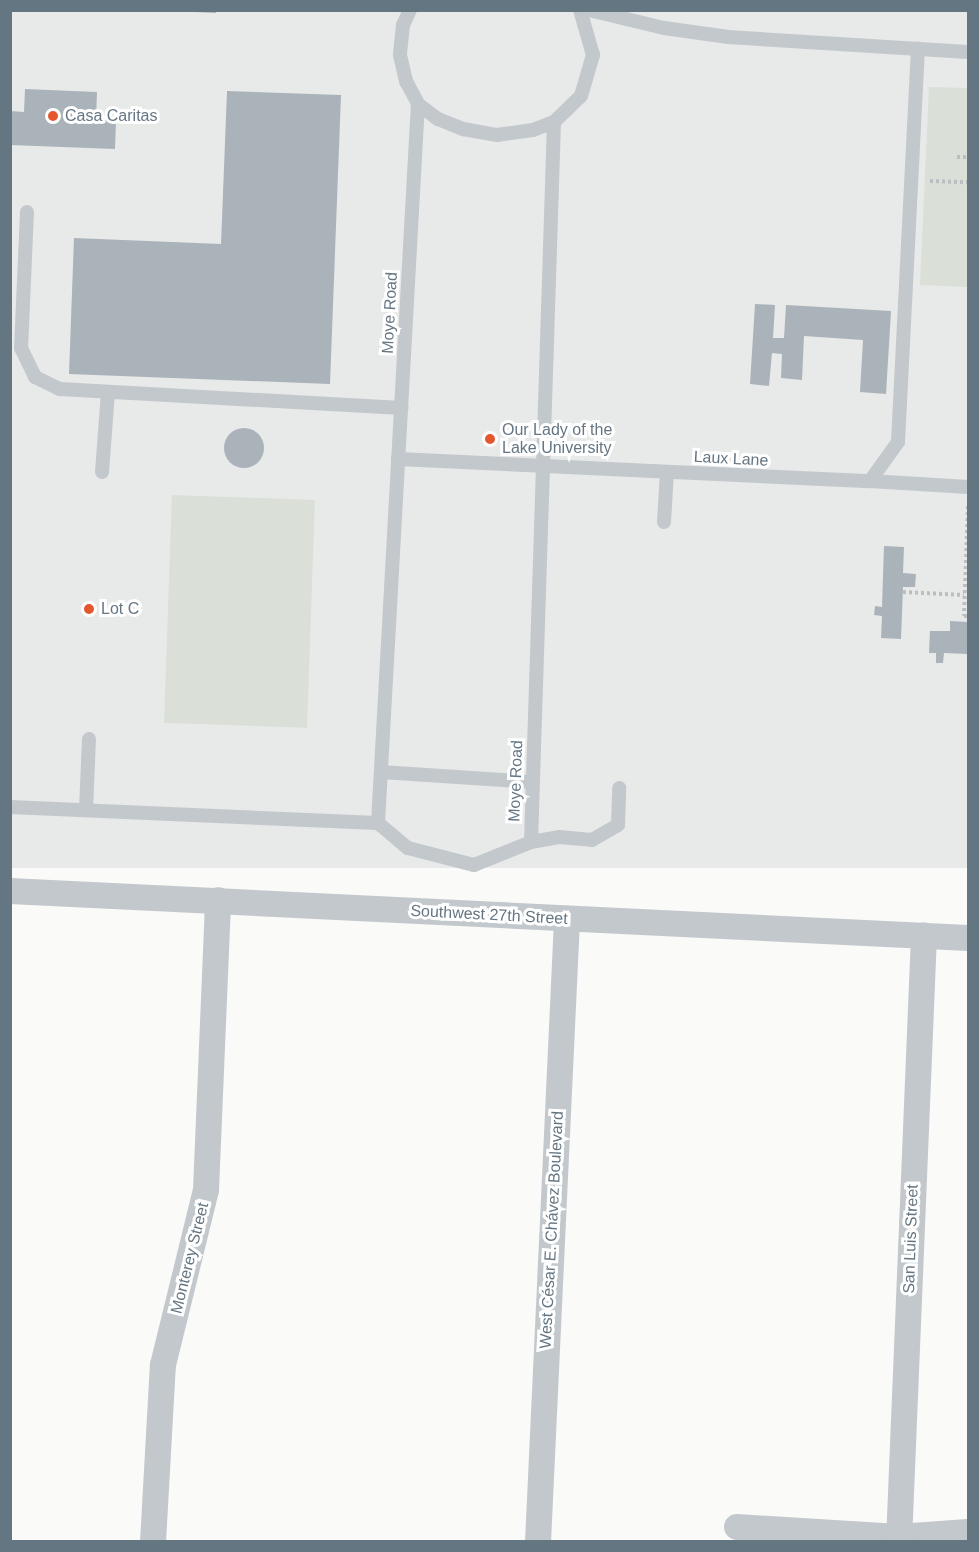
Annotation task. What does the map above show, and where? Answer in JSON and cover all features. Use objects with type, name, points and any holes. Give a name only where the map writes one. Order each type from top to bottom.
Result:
[{"type":"street","name":"Southwest 27th Street","points":[[10,891],[969,938]]},
{"type":"street","name":"Monterey Street","points":[[153,1542],[163,1365],[206,1190],[218,900]]},
{"type":"street","name":"West César E. Chávez Boulevard","points":[[538,1542],[567,919]]},
{"type":"street","name":"San Luis Street","points":[[899,1539],[924,936]]},
{"type":"street","points":[[737,1527],[899,1539],[969,1532]]},
{"type":"lane","points":[[410,10],[404,25],[400,55],[406,81],[418,104],[438,120],[463,129],[497,135],[533,130],[554,122],[581,96],[592,64],[591,40],[580,10]]},
{"type":"lane","points":[[589,10],[664,28],[728,37],[969,52]]},
{"type":"lane","points":[[870,481],[898,442],[918,49]]},
{"type":"lane","name":"Moye Road","points":[[418,104],[378,823],[408,848],[474,865],[531,842],[554,122]]},
{"type":"lane","points":[[27,212],[21,348],[35,377],[60,389],[401,408]]},
{"type":"lane","points":[[102,472],[108,392]]},
{"type":"lane","name":"Laux Lane","points":[[398,459],[969,487]]},
{"type":"lane","points":[[664,522],[667,472]]},
{"type":"lane","points":[[86,810],[89,739]]},
{"type":"lane","points":[[381,772],[533,782]]},
{"type":"lane","points":[[531,842],[559,837],[592,840],[618,825],[619,788]]},
{"type":"lane","points":[[10,807],[378,823]]},
{"type":"path","points":[[957,157],[969,157]]},
{"type":"path","points":[[912,182],[969,182]]},
{"type":"path","points":[[969,496],[964,595],[964,616],[969,616]]},
{"type":"path","points":[[903,592],[964,595]]},
{"type":"shaded area","name":"Our Lady of the Lake University","points":[[11,11],[968,11],[968,868],[11,868]]},
{"type":"shaded area","points":[[929,87],[968,88],[968,287],[920,285]]},
{"type":"shaded area","points":[[172,495],[315,500],[307,728],[164,723]]},
{"type":"building","points":[[194,10],[216,10],[216,13],[194,12]]},
{"type":"building","name":"Casa Caritas","points":[[25,89],[97,92],[96,120],[116,120],[115,149],[10,145],[10,111],[24,112]]},
{"type":"building","points":[[227,91],[341,95],[330,384],[69,374],[74,238],[221,244]]},
{"type":"building","points":[[755,304],[775,305],[773,338],[784,338],[786,305],[891,311],[886,394],[860,392],[863,340],[804,336],[802,380],[781,378],[782,354],[772,353],[769,386],[750,384]]},
{"type":"building","points":[[244,428],[258,434],[264,448],[258,462],[244,468],[230,462],[224,448],[230,434]]},
{"type":"building","points":[[884,546],[904,547],[903,573],[916,574],[915,587],[903,587],[901,639],[881,638],[882,616],[874,615],[875,606],[882,607]]},
{"type":"building","points":[[950,621],[968,622],[968,654],[944,653],[943,663],[936,663],[936,653],[929,653],[930,631],[950,631]]},
{"type":"place","name":"Casa Caritas","points":[[53,116]]},
{"type":"place","name":"Our Lady of the Lake University","points":[[490,439]]},
{"type":"place","name":"Lot C","points":[[89,609]]}]
